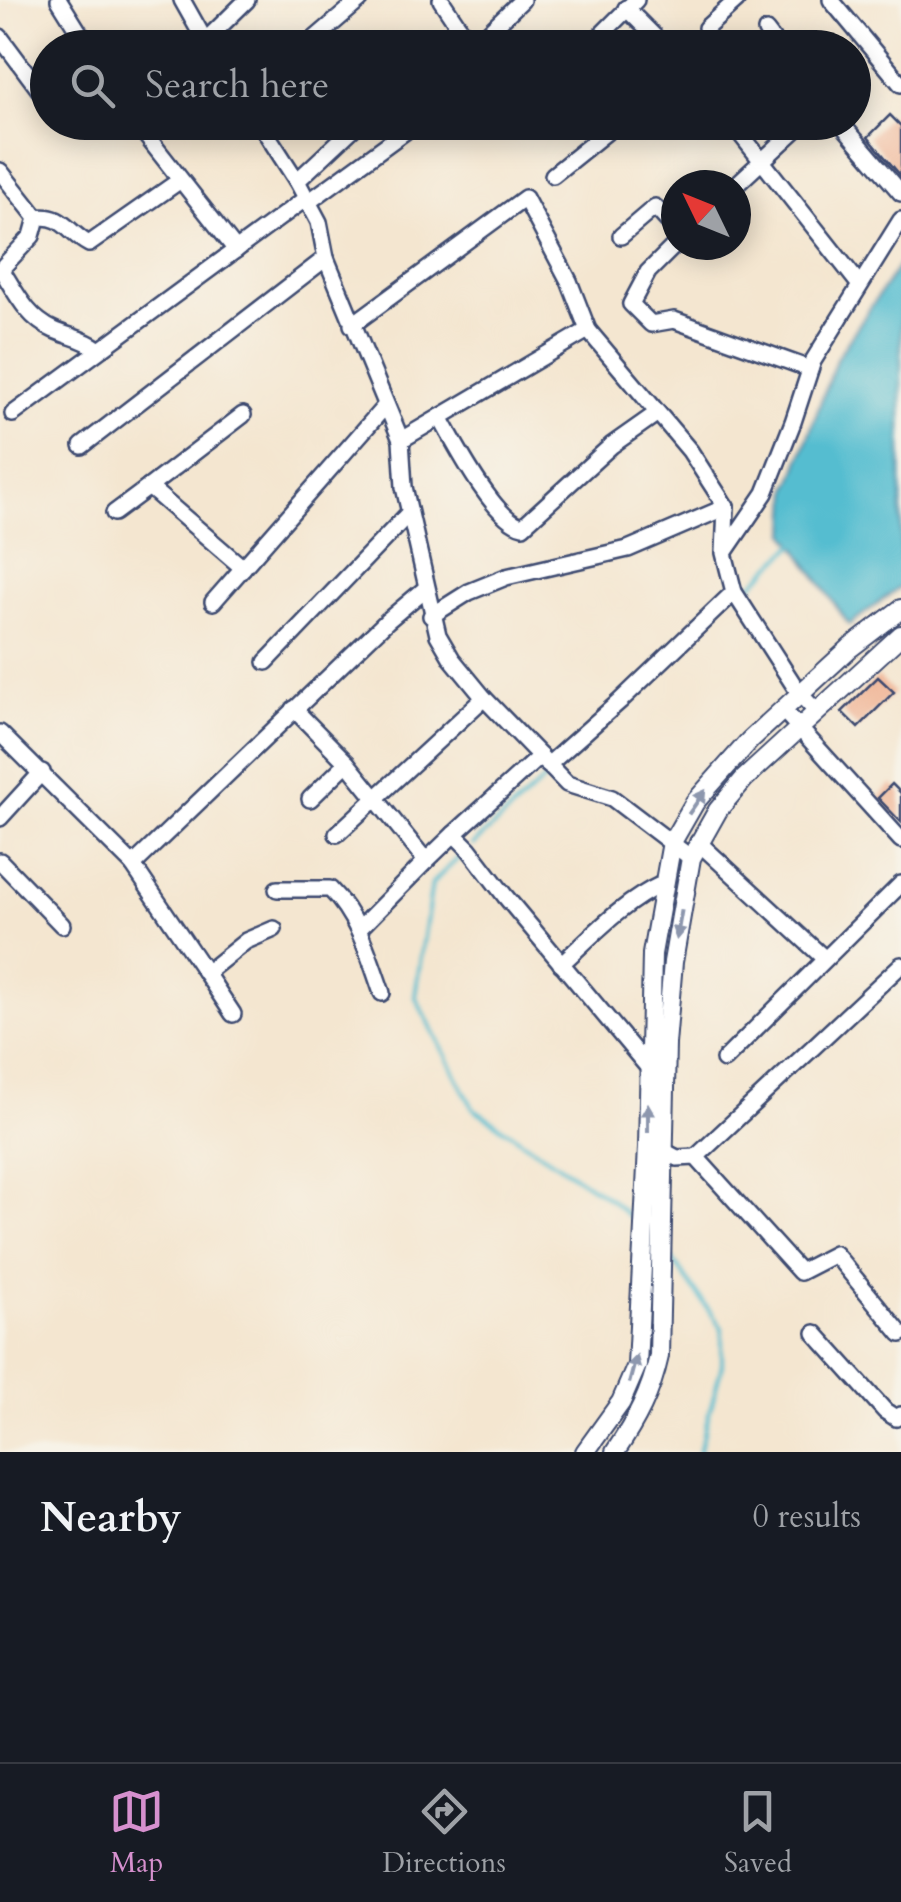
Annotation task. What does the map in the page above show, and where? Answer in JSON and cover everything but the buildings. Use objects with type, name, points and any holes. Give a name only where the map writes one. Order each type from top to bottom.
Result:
[{"type":"main road","points":[[585,1452],[621,1402],[636,1365],[652,954],[672,842],[695,802],[720,770],[799,694],[901,610]]},
{"type":"main road","points":[[615,1452],[640,1414],[654,1383],[659,1356],[666,1044],[673,962],[695,850],[718,810],[744,778],[901,635]]},
{"type":"street","points":[[59,0],[78,30]]},
{"type":"street","points":[[182,0],[199,30]]},
{"type":"street","points":[[219,30],[246,0]]},
{"type":"street","points":[[325,30],[360,0]]},
{"type":"street","points":[[441,0],[461,30]]},
{"type":"street","points":[[491,30],[522,0]]},
{"type":"street","points":[[706,28],[737,0]]},
{"type":"street","points":[[830,0],[855,30]]},
{"type":"street","points":[[606,30],[631,4],[652,30]]},
{"type":"street","points":[[456,30],[459,27]]},
{"type":"street","points":[[0,36],[30,77]]},
{"type":"street","points":[[871,49],[901,84]]},
{"type":"street","points":[[152,140],[179,181],[236,250]]},
{"type":"street","points":[[271,140],[319,222],[326,258],[402,440],[409,513],[431,616],[452,659],[567,784],[612,798],[672,842],[695,850],[825,959]]},
{"type":"street","points":[[297,180],[340,140]]},
{"type":"street","points":[[13,414],[392,140]]},
{"type":"street","points":[[554,175],[597,140]]},
{"type":"street","points":[[746,140],[859,284]]},
{"type":"street","points":[[751,171],[784,140]]},
{"type":"street","points":[[855,140],[901,193]]},
{"type":"street","points":[[0,171],[37,218]]},
{"type":"street","points":[[37,218],[58,218],[89,244],[179,181]]},
{"type":"street","points":[[352,325],[526,198],[569,281],[588,330],[690,451],[726,507],[724,553],[734,592],[799,694],[816,712]]},
{"type":"street","points":[[620,236],[648,209],[655,207],[661,214]]},
{"type":"street","points":[[37,218],[32,236],[0,270],[29,314],[56,330],[81,336],[98,349]]},
{"type":"street","points":[[724,553],[765,492],[810,369],[901,220]]},
{"type":"street","points":[[82,446],[326,258]]},
{"type":"street","points":[[661,259],[648,272],[631,304],[651,324],[674,320],[810,369]]},
{"type":"street","points":[[402,440],[588,330]]},
{"type":"street","points":[[213,602],[386,406]]},
{"type":"street","points":[[440,417],[475,476],[508,519],[523,526],[612,445],[656,414]]},
{"type":"street","points":[[114,514],[243,415]]},
{"type":"street","points":[[149,487],[242,568]]},
{"type":"street","points":[[431,616],[469,592],[506,577],[628,549],[726,507]]},
{"type":"street","points":[[266,662],[409,513]]},
{"type":"street","points":[[133,865],[387,620],[426,589]]},
{"type":"street","points":[[359,929],[454,834],[620,702],[734,592]]},
{"type":"street","points":[[338,834],[484,698]]},
{"type":"street","points":[[294,709],[347,763],[426,861]]},
{"type":"street","points":[[783,710],[900,836]]},
{"type":"street","points":[[0,733],[133,865],[233,1014]]},
{"type":"street","points":[[310,799],[347,763]]},
{"type":"street","points":[[0,818],[42,772]]},
{"type":"street","points":[[454,834],[470,848],[648,1066]]},
{"type":"street","points":[[0,860],[62,925]]},
{"type":"street","points":[[561,964],[638,895],[662,884]]},
{"type":"street","points":[[724,1060],[901,884]]},
{"type":"street","points":[[277,888],[330,889],[359,929],[382,993]]},
{"type":"street","points":[[206,973],[246,941],[274,930]]},
{"type":"street","points":[[664,1150],[677,1158],[696,1157],[901,966]]},
{"type":"street","points":[[696,1157],[800,1272],[835,1254],[901,1334]]},
{"type":"street","points":[[814,1333],[884,1411],[899,1419]]},
{"type":"water","points":[[901,262],[901,586],[849,625],[787,534],[789,489],[837,357]]},
{"type":"waterway","points":[[740,596],[795,544]]},
{"type":"waterway","points":[[558,767],[584,743]]},
{"type":"waterway","points":[[473,845],[551,774]]},
{"type":"waterway","points":[[466,851],[432,883],[415,996],[473,1108],[611,1200],[638,1225]]},
{"type":"waterway","points":[[667,1252],[722,1328],[722,1365],[699,1452]]}]
